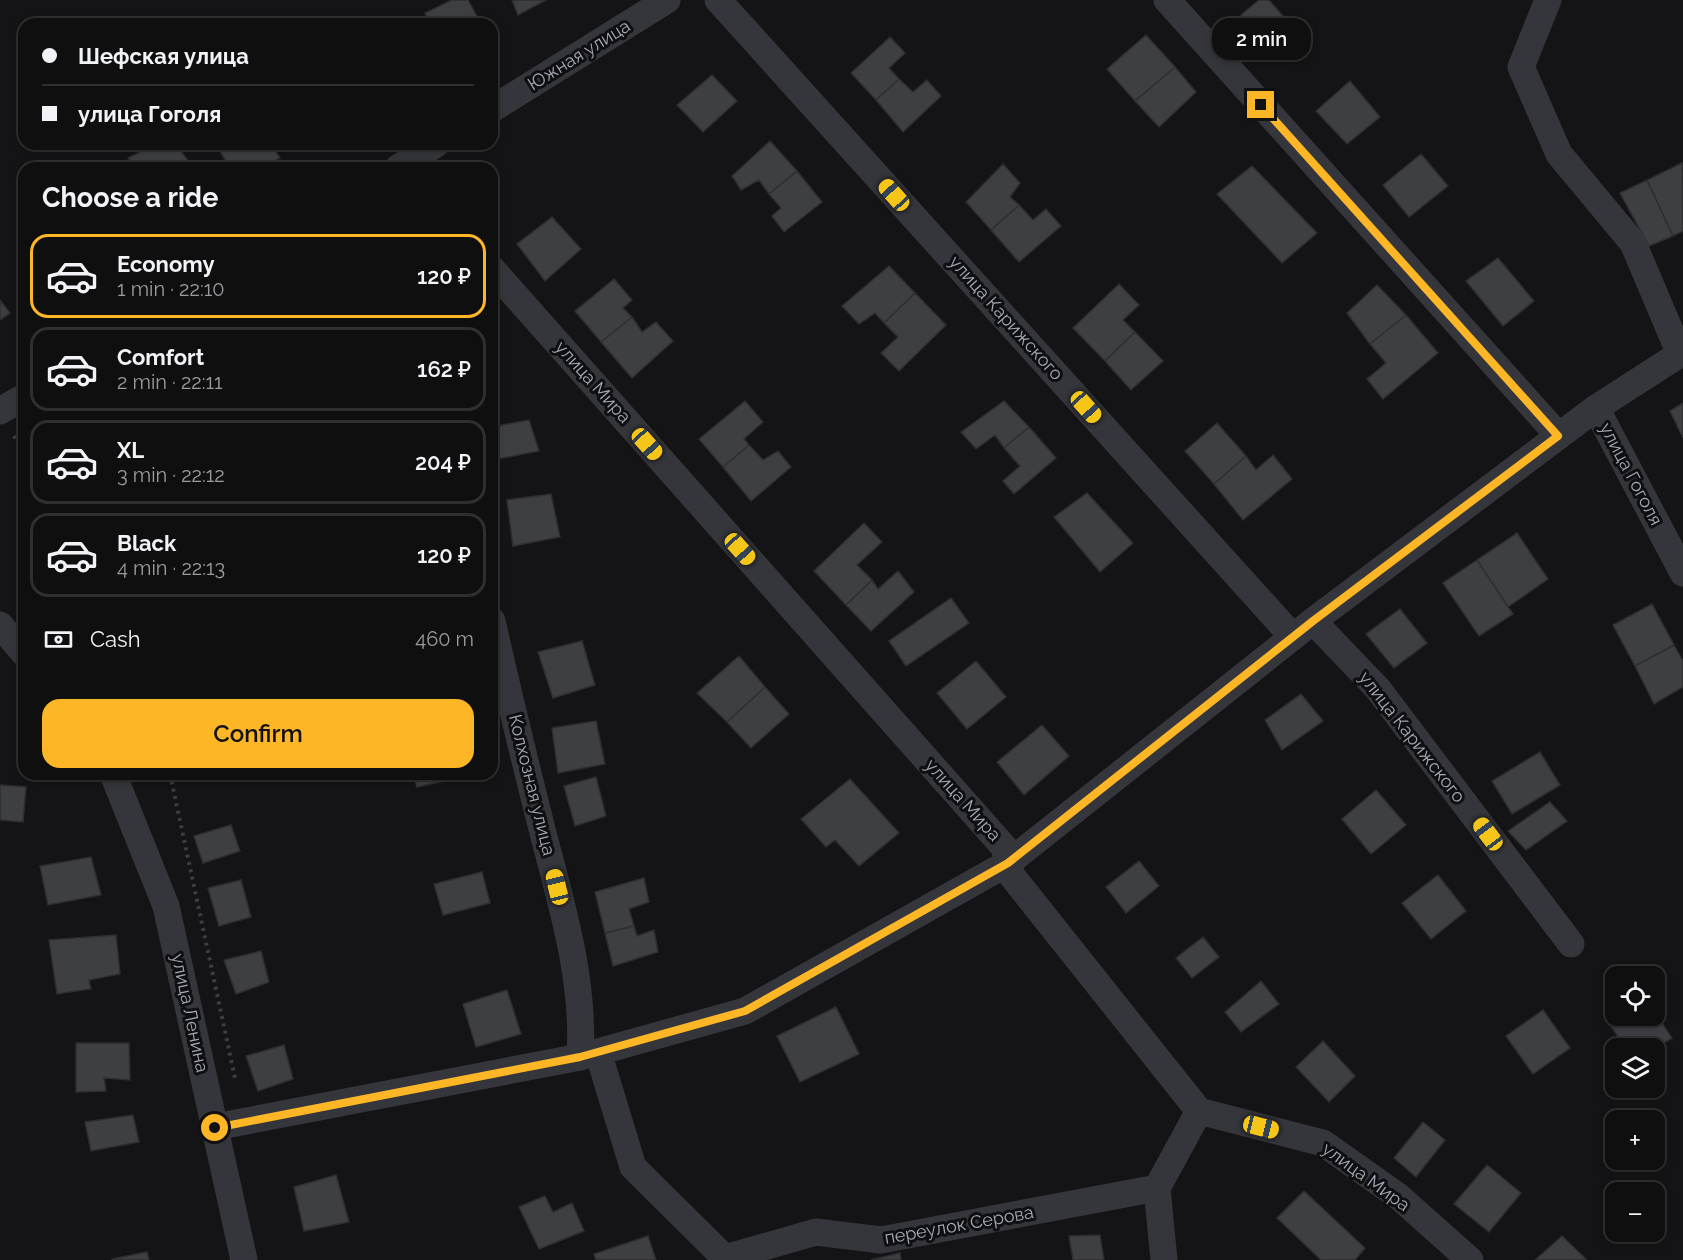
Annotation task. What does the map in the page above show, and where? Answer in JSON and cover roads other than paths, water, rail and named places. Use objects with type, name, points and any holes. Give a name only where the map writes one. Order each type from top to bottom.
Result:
[{"type":"street","name":"Южная улица","points":[[498,105],[667,0]]},
{"type":"street","name":"улица Карижского","points":[[718,0],[1303,629],[1378,688],[1571,944]]},
{"type":"street","points":[[1167,0],[1558,436]]},
{"type":"street","points":[[215,1128],[589,1054],[745,1011],[1008,863],[1303,629],[1596,408],[1681,353],[1633,243],[1559,154],[1521,67],[1548,0]]},
{"type":"street","points":[[408,162],[427,150]]},
{"type":"street","name":"улица Мира","points":[[498,276],[1004,847],[1012,876],[1199,1111],[1323,1143],[1398,1196],[1470,1260]]},
{"type":"street","points":[[0,411],[18,400]]},
{"type":"street","name":"улица Гоголя","points":[[1596,408],[1683,573]]},
{"type":"street","points":[[0,625],[18,646]]},
{"type":"street","name":"Колхозная улица","points":[[498,646],[573,950],[582,1035],[589,1054]]},
{"type":"street","name":"улица Ленина","points":[[115,780],[166,906],[244,1260]]},
{"type":"street","name":"переулок Серова","points":[[589,1054],[633,1167],[725,1258],[816,1232],[881,1240],[1157,1188]]},
{"type":"street","points":[[1164,1260],[1157,1188],[1199,1111]]}]
